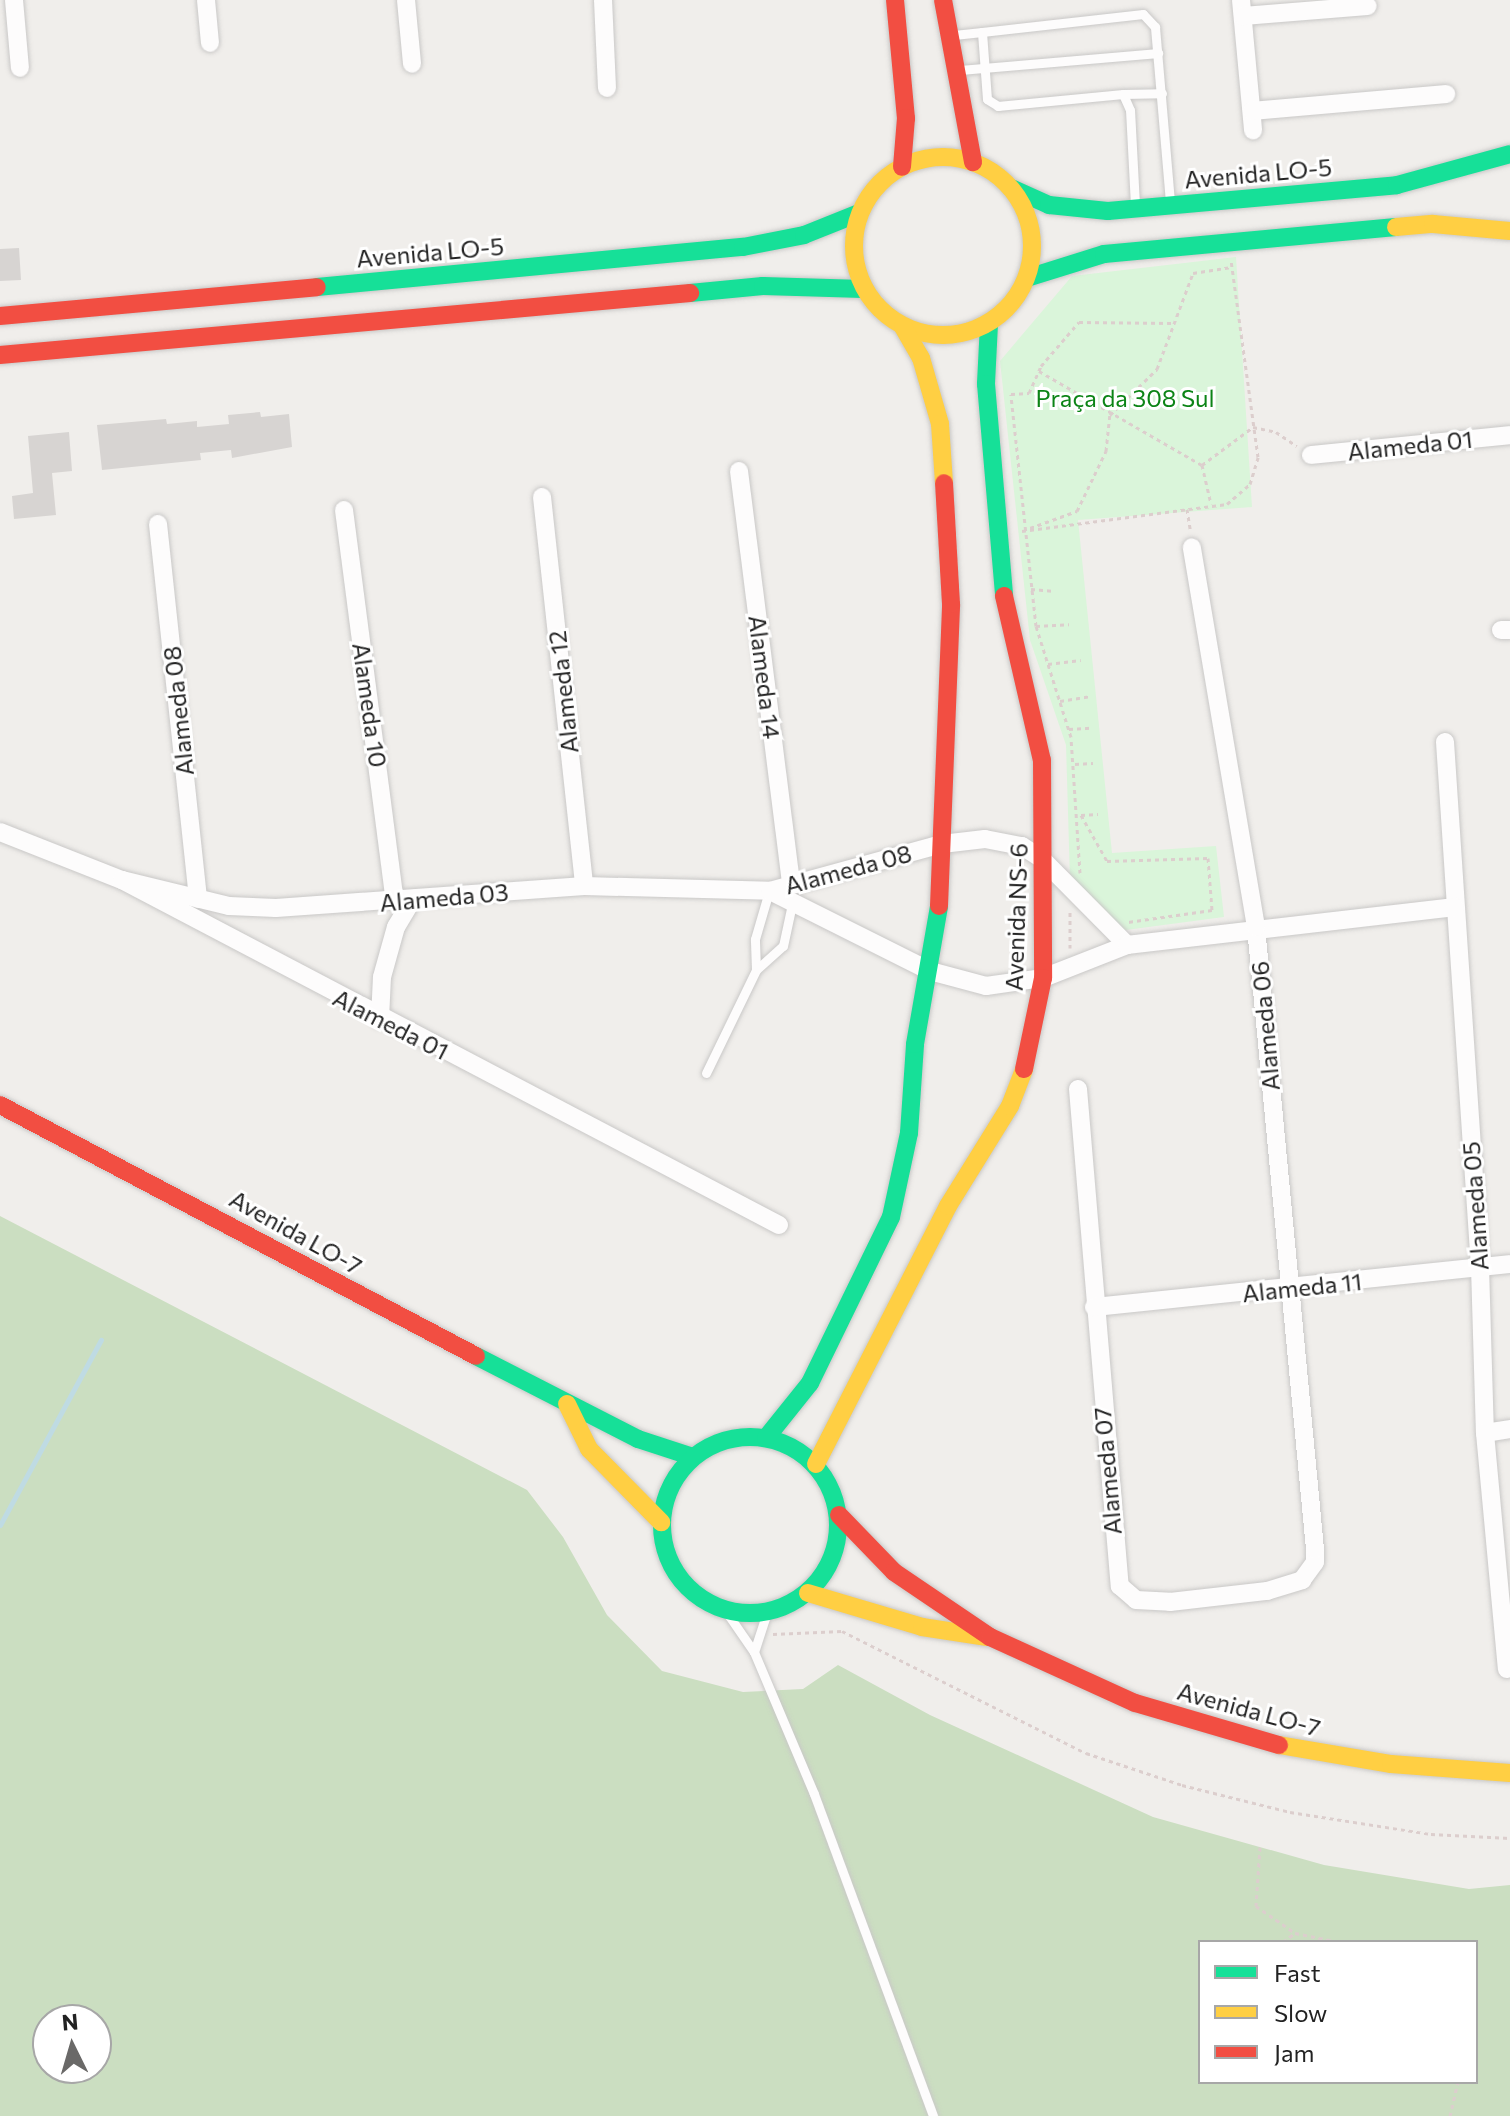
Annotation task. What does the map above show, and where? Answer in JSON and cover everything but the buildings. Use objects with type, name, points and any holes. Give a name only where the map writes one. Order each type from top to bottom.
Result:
[{"type":"street","points":[[14,0],[20,68]]},
{"type":"street","points":[[206,0],[210,43]]},
{"type":"street","points":[[406,0],[412,64]]},
{"type":"street","points":[[603,0],[607,88]]},
{"type":"street","points":[[895,0],[906,118],[902,167]]},
{"type":"street","points":[[943,0],[953,71],[973,162]]},
{"type":"street","points":[[1368,6],[1242,8],[1253,120],[1446,94]]},
{"type":"street","name":"Avenida LO-5","points":[[1011,188],[1074,210],[1135,208],[1397,185],[1510,154]]},
{"type":"street","points":[[925,158],[973,162],[1011,188],[1028,215],[1033,246],[1027,278],[1018,296],[989,324],[961,334],[932,335],[903,327],[880,311],[863,289],[854,251],[859,213],[876,186],[902,167],[925,158]]},
{"type":"street","name":"Avenida LO-5","points":[[0,316],[743,247],[804,235],[859,213]]},
{"type":"street","points":[[1027,278],[1104,254],[1228,240],[1433,224],[1510,231]]},
{"type":"street","points":[[0,355],[763,286],[863,289]]},
{"type":"street","name":"Avenida NS-6","points":[[816,1464],[948,1206],[1010,1106],[1027,1060],[1043,978],[1041,750],[1005,604],[986,384],[989,324]]},
{"type":"street","points":[[766,1438],[810,1383],[891,1217],[909,1133],[915,1044],[930,971],[944,874],[942,844],[951,604],[941,439],[921,358],[903,327]]},
{"type":"street","name":"Alameda 01","points":[[1311,455],[1510,435]]},
{"type":"street","name":"Alameda 14","points":[[739,471],[791,882]]},
{"type":"street","name":"Alameda 12","points":[[542,497],[584,886]]},
{"type":"street","name":"Alameda 10","points":[[344,510],[404,900]]},
{"type":"street","name":"Alameda 08","points":[[158,524],[198,899]]},
{"type":"street","name":"Alameda 06","points":[[1192,547],[1256,927],[1311,1509]]},
{"type":"street","name":"Alameda 05","points":[[1445,742],[1480,1267],[1485,1433],[1507,1669]]},
{"type":"street","name":"Alameda 01","points":[[0,832],[122,880],[380,1019],[779,1225]]},
{"type":"street","name":"Alameda 08","points":[[770,891],[791,882],[942,844],[1004,841],[1042,859],[1076,884],[1127,945]]},
{"type":"street","name":"Alameda 03","points":[[122,880],[198,899],[276,908],[584,886],[770,891]]},
{"type":"street","name":"Alameda 08","points":[[770,891],[930,971],[986,986],[1043,978],[1127,945],[1256,927],[1455,907]]},
{"type":"street","points":[[380,1019],[382,977],[404,900]]},
{"type":"street","name":"Alameda 07","points":[[1078,1089],[1112,1531],[1125,1595],[1170,1602],[1267,1591],[1302,1580],[1315,1562],[1311,1509]]},
{"type":"street","name":"Avenida LO-7","points":[[0,1105],[567,1404],[638,1439],[693,1457]]},
{"type":"street","name":"Alameda 11","points":[[1094,1307],[1510,1264]]},
{"type":"street","points":[[567,1404],[589,1449],[661,1522]]},
{"type":"street","points":[[1485,1433],[1510,1429]]},
{"type":"street","points":[[766,1438],[793,1447],[816,1464],[831,1488],[839,1515],[833,1558],[808,1593],[767,1612],[725,1610],[699,1597],[678,1577],[665,1551],[661,1522],[671,1487],[693,1457],[727,1439],[766,1438]]},
{"type":"street","name":"Avenida LO-7","points":[[839,1515],[894,1572],[990,1637],[1135,1703],[1267,1743],[1391,1764],[1510,1773]]},
{"type":"street","name":"Avenida LO-7","points":[[808,1593],[922,1627],[990,1637]]},
{"type":"lane","points":[[947,35],[1143,14],[1155,27],[1171,205]]},
{"type":"lane","points":[[982,32],[987,99],[998,106],[1162,93]]},
{"type":"lane","points":[[953,71],[1158,53]]},
{"type":"lane","points":[[1123,94],[1130,110],[1135,208]]},
{"type":"lane","points":[[756,970],[755,939],[770,891]]},
{"type":"lane","points":[[706,1073],[756,970],[783,946],[792,904]]},
{"type":"lane","points":[[725,1610],[754,1652],[814,1794],[933,2116]]},
{"type":"lane","points":[[754,1652],[767,1612]]},
{"type":"path","points":[[1022,531],[1227,504],[1250,484],[1258,457],[1228,240]]},
{"type":"path","points":[[1022,531],[1077,511],[1106,451],[1110,415],[1157,369],[1193,273],[1232,267]]},
{"type":"path","points":[[1069,968],[1081,815],[1069,729],[1036,626],[1022,531],[1011,394],[1029,393],[1039,371],[1079,322],[1172,323]]},
{"type":"path","points":[[1039,371],[1110,415],[1202,465],[1211,506]]},
{"type":"path","points":[[1202,465],[1253,427],[1276,432],[1311,455]]},
{"type":"path","points":[[1031,589],[1055,591]]},
{"type":"path","points":[[1036,626],[1069,624]]},
{"type":"path","points":[[1048,664],[1081,660]]},
{"type":"path","points":[[1060,701],[1090,696]]},
{"type":"path","points":[[1069,729],[1091,728]]},
{"type":"path","points":[[1075,764],[1093,763]]},
{"type":"path","points":[[1081,815],[1098,814]]},
{"type":"path","points":[[1081,815],[1107,861],[1208,858],[1212,910],[1126,922]]},
{"type":"path","points":[[759,1635],[842,1631],[1086,1753],[1182,1785],[1290,1812],[1431,1834],[1510,1838]]},
{"type":"path","points":[[1260,1847],[1256,1906],[1295,1933],[1329,1940]]},
{"type":"path","points":[[1286,1940],[1295,1933]]},
{"type":"path","points":[[1450,2116],[1458,2084]]},
{"type":"green space","name":"Praça da 308 Sul","points":[[1236,257],[1252,507],[1078,520],[1112,853],[1216,846],[1224,917],[1118,931],[1070,880],[1066,745],[1030,640],[1000,361],[1072,276]]},
{"type":"green space","points":[[0,1216],[527,1490],[563,1537],[607,1615],[662,1671],[743,1692],[803,1689],[838,1665],[930,1715],[1153,1817],[1324,1865],[1469,1889],[1510,1885],[1510,2116],[0,2116]]},
{"type":"waterway","points":[[0,1525],[101,1340]]},
{"type":"traffic: fast","points":[[1011,188],[1049,205],[1108,211],[1397,185],[1510,154]]},
{"type":"traffic: fast","points":[[317,287],[743,247],[804,235],[859,213]]},
{"type":"traffic: fast","points":[[1027,278],[1104,254],[1396,227]]},
{"type":"traffic: fast","points":[[690,293],[763,286],[863,289]]},
{"type":"traffic: fast","points":[[989,324],[986,384],[1004,596]]},
{"type":"traffic: fast","points":[[766,1438],[810,1383],[891,1217],[909,1133],[915,1044],[939,906]]},
{"type":"traffic: fast","points":[[476,1356],[638,1439],[693,1457]]},
{"type":"traffic: fast","points":[[750,1437],[784,1444],[812,1463],[831,1491],[838,1525],[831,1559],[812,1587],[784,1606],[750,1613],[716,1606],[688,1587],[669,1559],[662,1525],[669,1491],[688,1463],[716,1444],[750,1437]]},
{"type":"traffic: slow","points":[[943,157],[960,158],[977,164],[1006,183],[1025,212],[1031,229],[1032,246],[1031,263],[1025,280],[1006,309],[977,328],[960,334],[943,335],[926,334],[909,328],[880,309],[861,280],[855,263],[854,246],[855,229],[861,212],[880,183],[909,164],[926,158],[943,157]]},
{"type":"traffic: slow","points":[[1396,227],[1433,224],[1510,231]]},
{"type":"traffic: slow","points":[[903,327],[921,358],[940,424],[944,483]]},
{"type":"traffic: slow","points":[[816,1464],[948,1206],[1010,1106],[1024,1069]]},
{"type":"traffic: slow","points":[[567,1404],[589,1449],[661,1522]]},
{"type":"traffic: slow","points":[[808,1593],[922,1627],[987,1637]]},
{"type":"traffic: slow","points":[[1279,1745],[1391,1764],[1510,1773]]},
{"type":"traffic: jam","points":[[895,0],[906,118],[902,167]]},
{"type":"traffic: jam","points":[[943,0],[973,162]]},
{"type":"traffic: jam","points":[[0,316],[317,287]]},
{"type":"traffic: jam","points":[[0,355],[690,293]]},
{"type":"traffic: jam","points":[[939,906],[951,604],[944,483]]},
{"type":"traffic: jam","points":[[1004,596],[1042,760],[1043,978],[1024,1069]]},
{"type":"traffic: jam","points":[[0,1105],[476,1356]]},
{"type":"traffic: jam","points":[[839,1515],[894,1572],[990,1637],[1135,1703],[1279,1745]]}]
